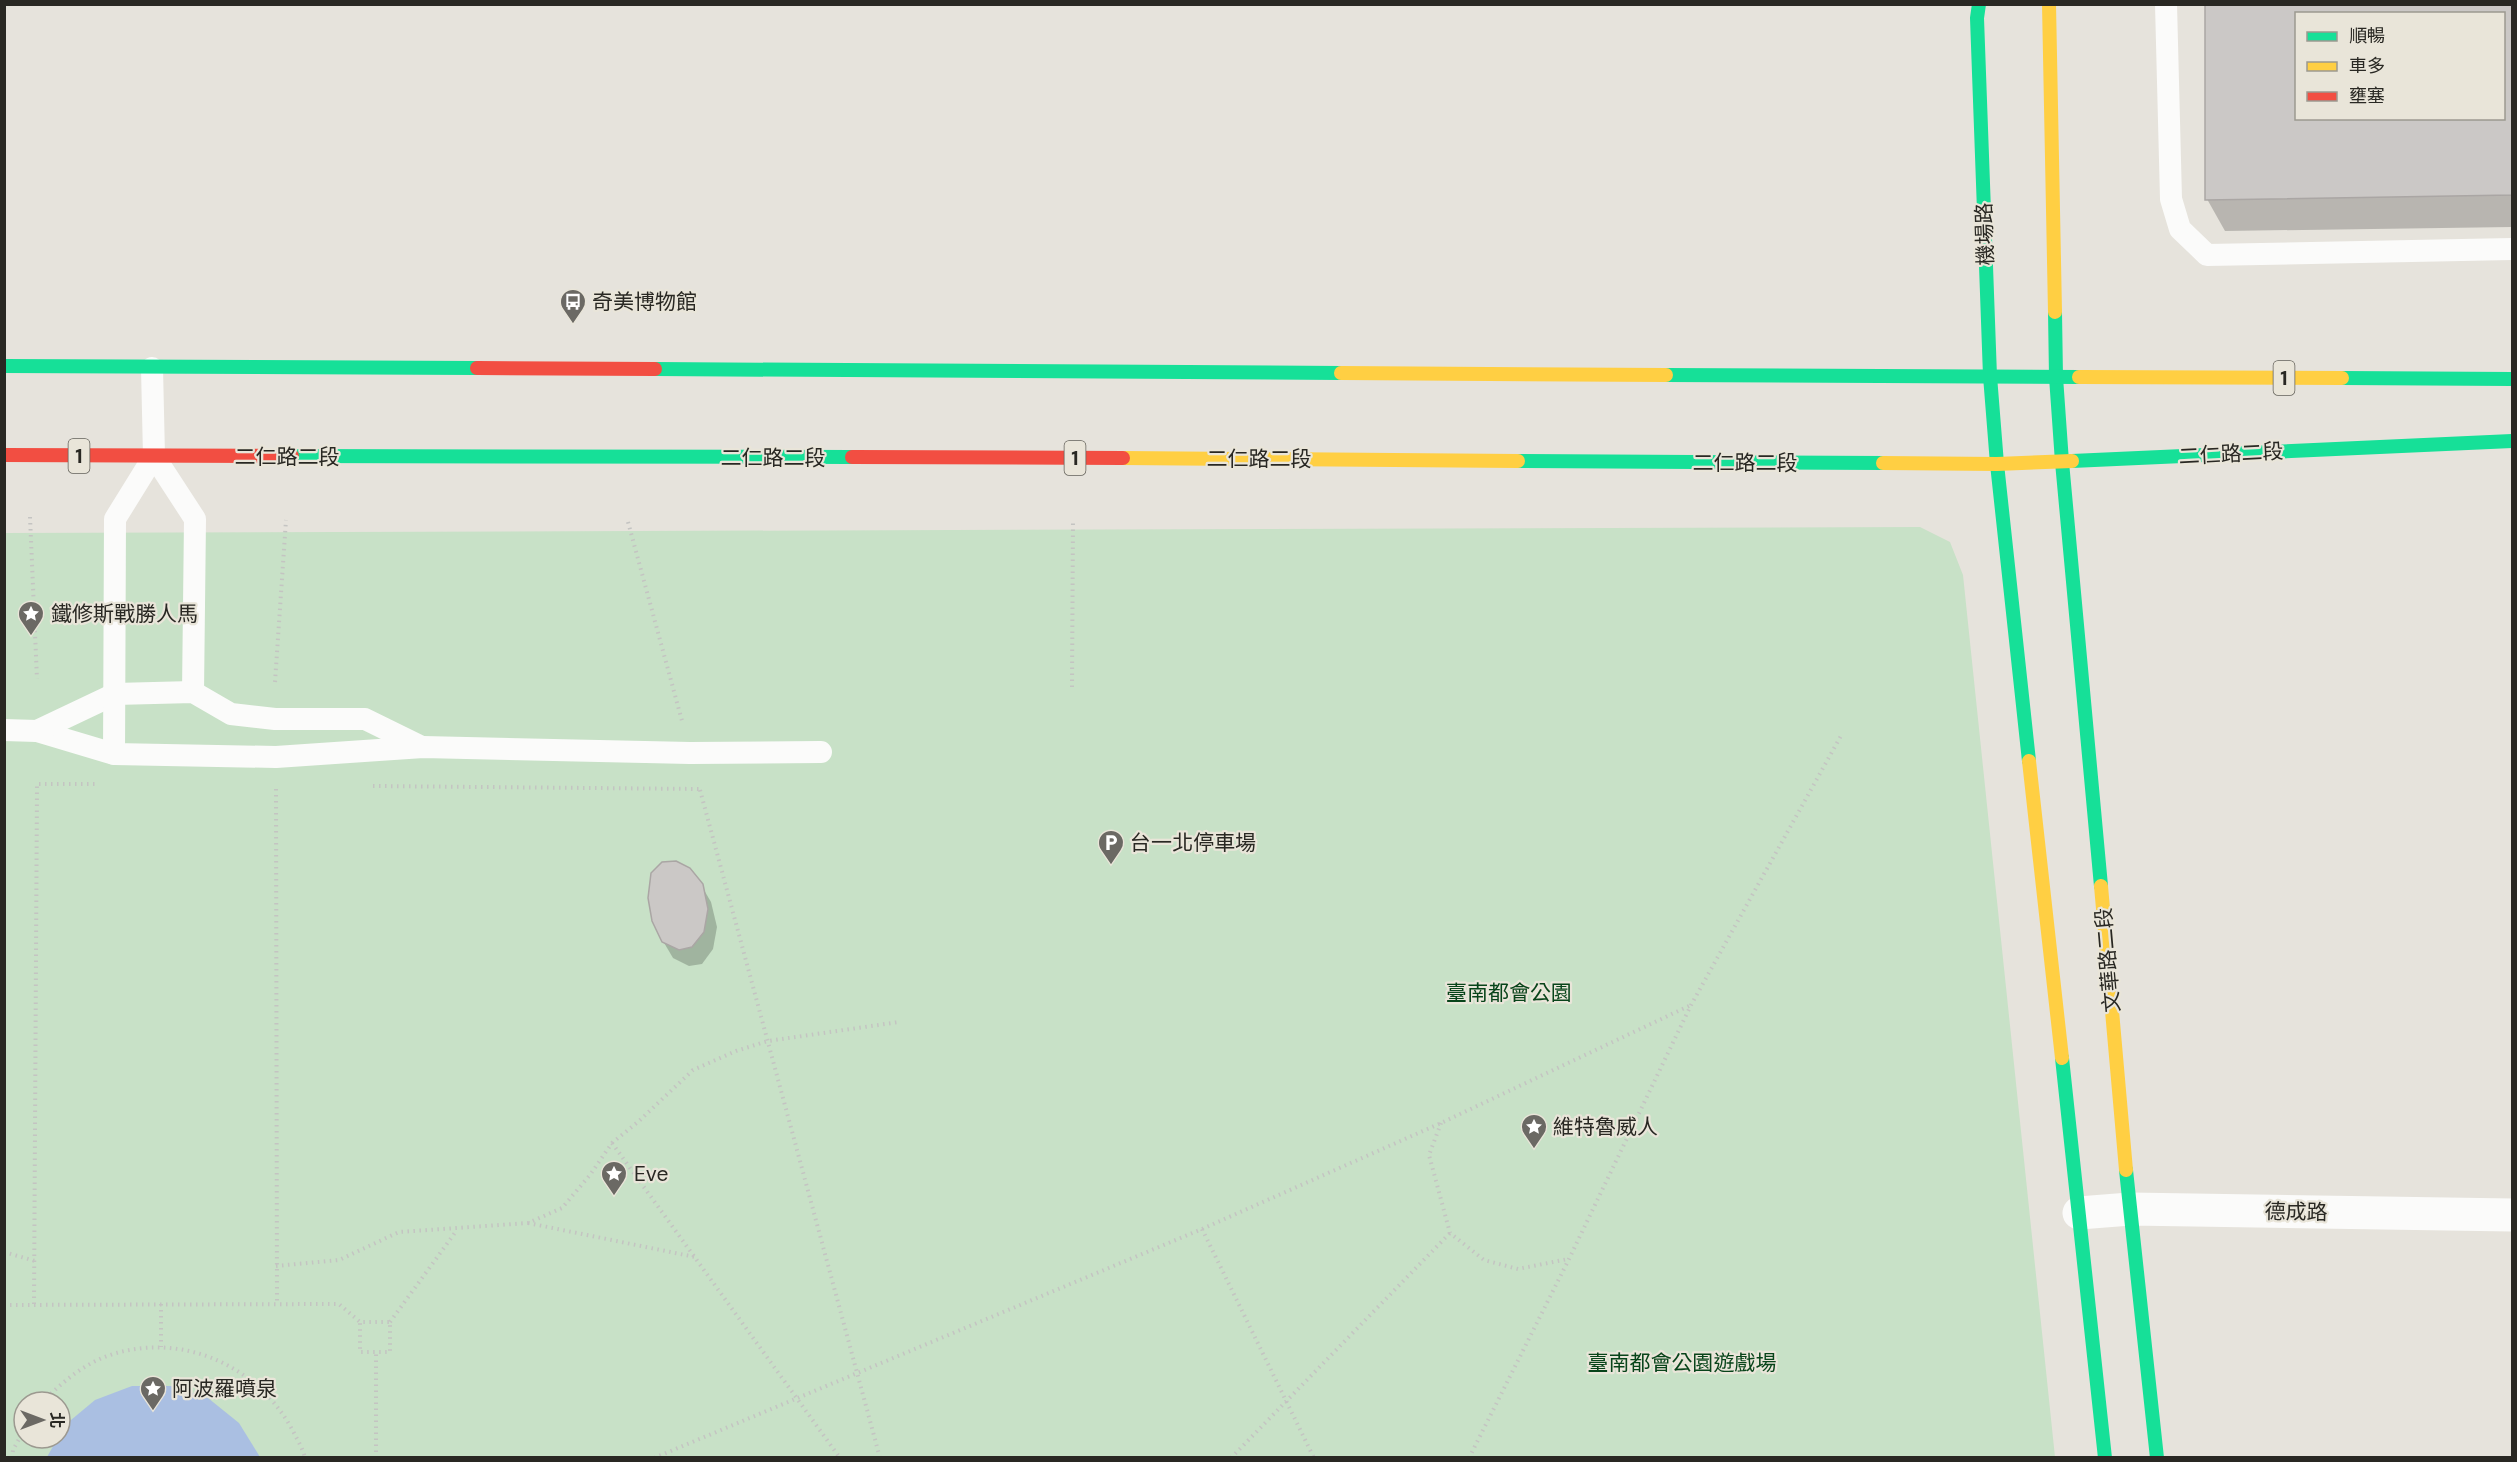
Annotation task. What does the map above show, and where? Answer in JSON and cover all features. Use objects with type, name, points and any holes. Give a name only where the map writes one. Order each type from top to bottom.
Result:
[{"type":"main road","name":"機場路","points":[[1979,4],[1977,18],[1990,376],[1996,464]]},
{"type":"main road","points":[[2049,4],[2056,377],[2062,462]]},
{"type":"main road","name":"1","points":[[4,366],[2512,379]]},
{"type":"main road","name":"二仁路二段","points":[[4,455],[1089,458],[1996,464],[2512,441]]},
{"type":"main road","name":"文華路二段","points":[[2062,462],[2130,1209],[2157,1458]]},
{"type":"main road","points":[[1996,464],[2105,1458]]},
{"type":"street","name":"德成路","points":[[2079,1213],[2130,1209],[2512,1215]]},
{"type":"lane","points":[[2166,4],[2171,199],[2180,229],[2207,255],[2512,249]]},
{"type":"lane","points":[[152,368],[154,456],[195,519],[193,692]]},
{"type":"lane","points":[[114,754],[115,519],[154,456]]},
{"type":"lane","points":[[38,731],[115,694],[193,692],[231,714],[275,719],[364,719],[423,747]]},
{"type":"lane","points":[[4,730],[38,731],[114,754],[276,757],[423,747],[690,753],[821,752]]},
{"type":"path","points":[[30,517],[38,679]]},
{"type":"path","points":[[275,682],[286,520]]},
{"type":"path","points":[[1072,687],[1073,521]]},
{"type":"path","points":[[628,522],[880,1458]]},
{"type":"path","points":[[1469,1458],[1569,1259],[1691,1005],[1842,734]]},
{"type":"path","points":[[34,1304],[37,784]]},
{"type":"path","points":[[276,785],[277,1304]]},
{"type":"path","points":[[654,1458],[1202,1229],[1441,1123],[1691,1005]]},
{"type":"path","points":[[528,1223],[562,1208],[590,1175],[612,1143],[693,1070],[736,1051],[768,1041],[899,1022]]},
{"type":"path","points":[[1441,1123],[1429,1155],[1450,1233],[1484,1260],[1518,1269],[1569,1259]]},
{"type":"path","points":[[612,1143],[840,1458]]},
{"type":"path","points":[[276,1266],[339,1260],[399,1232],[528,1223],[695,1257]]},
{"type":"path","points":[[360,1322],[360,1352],[390,1352],[390,1322],[457,1229]]},
{"type":"path","points":[[1202,1229],[1285,1403],[1314,1458]]},
{"type":"path","points":[[1232,1458],[1450,1233]]},
{"type":"path","points":[[4,1252],[35,1261]]},
{"type":"path","points":[[160,1304],[160,1347]]},
{"type":"path","points":[[4,1305],[339,1304],[360,1322],[390,1322]]},
{"type":"path","points":[[54,1390],[70,1374],[113,1354],[160,1347],[207,1355],[250,1377],[283,1412],[305,1458]]},
{"type":"path","points":[[376,1352],[376,1458]]},
{"type":"green space","name":"臺南都會公園","points":[[1920,527],[1950,542],[1963,575],[2055,1457],[5,1457],[4,533]]},
{"type":"water","name":"阿波羅噴泉","points":[[132,1386],[171,1386],[208,1398],[239,1423],[260,1457],[47,1457],[51,1450],[72,1450],[72,1419],[95,1400]]},
{"type":"building","points":[[2205,4],[2512,4],[2512,195],[2205,200]]},
{"type":"building","points":[[676,861],[690,868],[703,884],[708,909],[704,932],[692,947],[679,950],[662,942],[652,921],[648,898],[651,873],[662,862]]},
{"type":"traffic: fast","points":[[1979,4],[1977,18],[1990,376],[1997,464],[2029,761]]},
{"type":"traffic: fast","points":[[2055,312],[2056,377],[2062,462],[2101,886]]},
{"type":"traffic: fast","points":[[4,366],[477,368]]},
{"type":"traffic: fast","points":[[655,369],[1341,373]]},
{"type":"traffic: fast","points":[[1666,375],[2079,377]]},
{"type":"traffic: fast","points":[[2342,378],[2512,379]]},
{"type":"traffic: fast","points":[[2072,461],[2512,441]]},
{"type":"traffic: fast","points":[[292,456],[852,457]]},
{"type":"traffic: fast","points":[[1518,461],[1883,463]]},
{"type":"traffic: fast","points":[[2062,1058],[2105,1458]]},
{"type":"traffic: fast","points":[[2126,1170],[2157,1458]]},
{"type":"traffic: slow","points":[[2049,4],[2055,312]]},
{"type":"traffic: slow","points":[[1341,373],[1666,375]]},
{"type":"traffic: slow","points":[[2079,377],[2342,378]]},
{"type":"traffic: slow","points":[[1123,458],[1518,461]]},
{"type":"traffic: slow","points":[[1883,463],[1997,464],[2072,461]]},
{"type":"traffic: slow","points":[[2029,761],[2062,1058]]},
{"type":"traffic: slow","points":[[2101,886],[2126,1170]]},
{"type":"traffic: jam","points":[[477,368],[655,369]]},
{"type":"traffic: jam","points":[[4,455],[292,456]]},
{"type":"traffic: jam","points":[[852,457],[1123,458]]},
{"type":"place","name":"奇美博物館","points":[[573,325]]},
{"type":"place","name":"鐵修斯戰勝人馬","points":[[31,637]]},
{"type":"place","name":"台一北停車場","points":[[1111,866]]},
{"type":"place","name":"維特魯威人","points":[[1534,1150]]},
{"type":"place","name":"Eve","points":[[614,1197]]},
{"type":"place","name":"阿波羅噴泉","points":[[153,1412]]},
{"type":"park label","name":"臺南都會公園遊戲場","points":[[1682,1363]]}]
